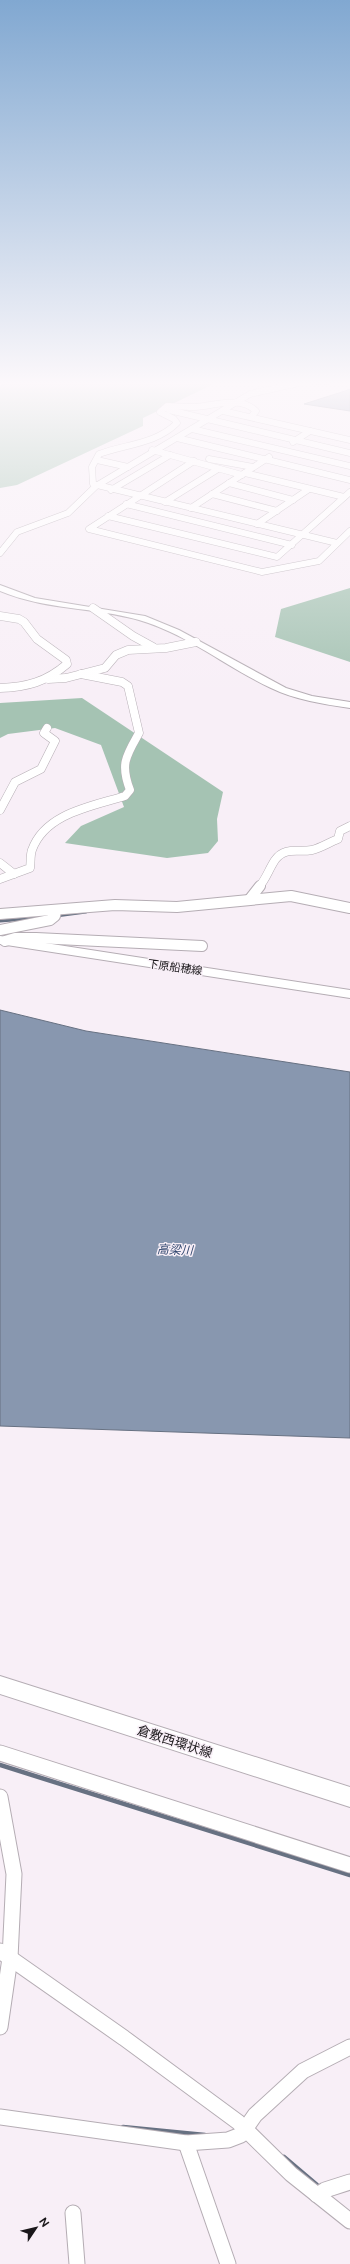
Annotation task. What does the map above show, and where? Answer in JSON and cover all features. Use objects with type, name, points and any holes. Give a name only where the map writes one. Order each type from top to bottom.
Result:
[{"type":"main road","name":"下原船穂線","points":[[2,937],[350,994]]},
{"type":"main road","name":"倉敷西環状線","points":[[0,1685],[350,1797]]},
{"type":"street","points":[[0,553],[17,532],[68,513],[96,486],[337,543]]},
{"type":"street","points":[[111,490],[118,486]]},
{"type":"street","points":[[155,486],[89,529],[262,572],[318,561],[350,531]]},
{"type":"street","points":[[165,502],[191,486]]},
{"type":"street","points":[[190,508],[225,486]]},
{"type":"street","points":[[239,486],[293,500]]},
{"type":"street","points":[[294,486],[347,494]]},
{"type":"street","points":[[317,486],[347,494]]},
{"type":"street","points":[[258,524],[309,489]]},
{"type":"street","points":[[212,494],[277,511]]},
{"type":"street","points":[[108,516],[277,558],[347,494]]},
{"type":"street","points":[[126,504],[292,545]]},
{"type":"street","points":[[218,549],[224,545]]},
{"type":"street","points":[[206,558],[212,554]]},
{"type":"street","points":[[0,588],[32,600],[93,608],[143,618],[160,624],[196,642],[274,686],[312,699],[350,705]]},
{"type":"street","points":[[93,608],[133,636],[152,646],[165,648]]},
{"type":"street","points":[[0,616],[19,619],[24,622],[30,627],[37,639],[66,660],[67,664],[48,679],[32,686],[0,688]]},
{"type":"street","points":[[48,679],[60,679],[105,668],[112,656],[130,649],[165,648],[196,642]]},
{"type":"street","points":[[0,879],[30,868],[31,851],[37,841],[62,816],[125,796],[130,790],[123,774],[124,760],[139,733],[128,686],[122,682],[81,674]]},
{"type":"street","points":[[0,810],[15,782],[41,769],[55,741],[44,733],[47,728]]},
{"type":"street","points":[[249,900],[266,879],[275,860],[284,852],[294,849],[311,850],[338,839],[340,831],[350,826]]},
{"type":"street","points":[[0,863],[14,874]]},
{"type":"street","points":[[0,914],[55,914],[114,905],[164,908],[299,896],[350,908]]},
{"type":"street","points":[[2,937],[50,920],[55,914]]},
{"type":"street","points":[[2,937],[202,946]]},
{"type":"street","points":[[0,1753],[350,1865]]},
{"type":"street","points":[[0,1797],[14,1874],[5,1955],[0,2027]]},
{"type":"street","points":[[5,1955],[124,2038],[238,2122],[244,2132],[321,2192],[350,2221]]},
{"type":"street","points":[[0,2117],[186,2143],[228,2140],[238,2137],[244,2132],[255,2115],[303,2071],[350,2047]]},
{"type":"street","points":[[186,2143],[228,2264]]},
{"type":"street","points":[[321,2192],[350,2182]]},
{"type":"street","points":[[73,2213],[77,2264]]},
{"type":"green space","points":[[0,486],[13,486],[0,488]]},
{"type":"green space","points":[[350,588],[350,662],[275,637],[281,609]]},
{"type":"green space","points":[[82,698],[223,792],[217,819],[218,841],[208,853],[167,858],[65,843],[81,826],[124,807],[101,745],[55,728],[8,734],[0,738],[0,703]]},
{"type":"water","name":"高梁川","points":[[0,1010],[86,1031],[350,1072],[350,1438],[0,1426]]},
{"type":"waterway","points":[[56,916],[86,912]]},
{"type":"waterway","points":[[0,921],[39,918]]},
{"type":"waterway","points":[[0,1765],[350,1875]]},
{"type":"waterway","points":[[123,2127],[205,2135]]},
{"type":"waterway","points":[[284,2157],[317,2185]]}]
